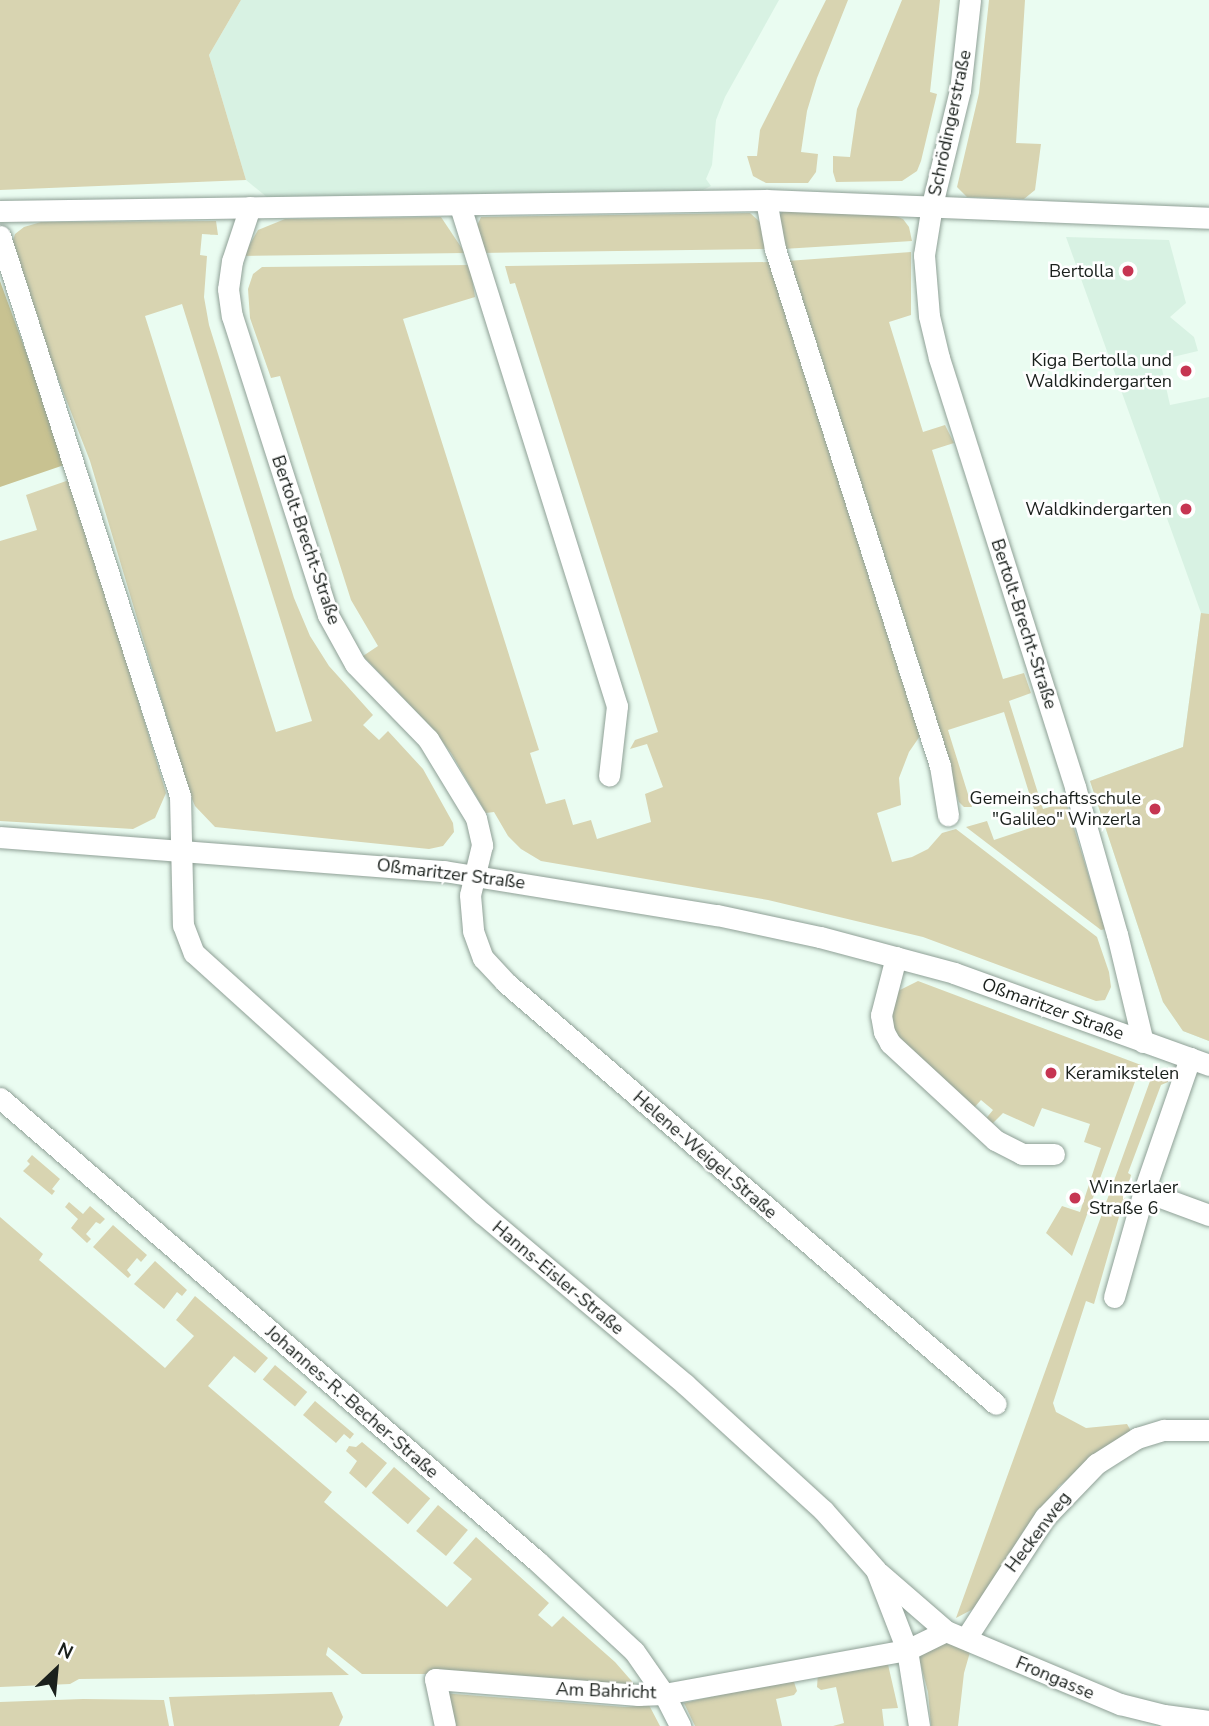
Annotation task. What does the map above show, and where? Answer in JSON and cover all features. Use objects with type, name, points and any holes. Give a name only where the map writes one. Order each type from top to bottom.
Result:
[{"type":"street","name":"Schrödingerstraße","points":[[932,205],[960,90],[970,0]]},
{"type":"street","points":[[766,201],[775,249],[940,765],[948,815]]},
{"type":"street","points":[[0,211],[766,201],[932,205],[1209,218]]},
{"type":"street","name":"Bertolt-Brecht-Straße","points":[[932,205],[924,255],[929,316],[934,337],[1075,787],[1117,934],[1143,1042]]},
{"type":"street","points":[[460,206],[617,706],[608,776]]},
{"type":"street","name":"Bertolt-Brecht-Straße","points":[[250,207],[232,261],[228,289],[232,316],[328,615],[355,664],[428,739],[476,818],[482,845],[475,875]]},
{"type":"street","points":[[0,236],[180,796],[181,848]]},
{"type":"street","name":"Oßmaritzer Straße","points":[[0,837],[181,848],[475,875],[705,913],[954,973],[1200,1062]]},
{"type":"street","name":"Hanns-Eisler-Straße","points":[[181,848],[183,925],[194,953],[483,1214],[756,1447],[823,1510],[876,1570],[907,1650],[919,1726]]},
{"type":"street","name":"Helene-Weigel-Straße","points":[[475,875],[470,895],[473,931],[483,958],[491,969],[996,1404]]},
{"type":"street","points":[[896,957],[881,1015],[884,1032],[890,1043],[995,1140],[1022,1154],[1054,1154]]},
{"type":"street","points":[[1114,1297],[1144,1191],[1200,1062]]},
{"type":"street","name":"Johannes-R.-Becher-Straße","points":[[0,1098],[537,1561],[634,1651],[664,1694],[680,1726]]},
{"type":"street","points":[[1144,1191],[1209,1216]]},
{"type":"street","name":"Heckenweg","points":[[966,1639],[1045,1517],[1096,1464],[1138,1438],[1164,1430],[1209,1430]]},
{"type":"street","name":"Frongasse","points":[[876,1570],[946,1631],[1110,1701],[1164,1715],[1209,1721]]},
{"type":"street","points":[[907,1650],[946,1631]]},
{"type":"street","name":"Am Bahricht","points":[[445,1726],[435,1679],[638,1695],[664,1694],[907,1650]]},
{"type":"shaded area","points":[[0,0],[241,0],[209,55],[246,180],[0,190]]},
{"type":"shaded area","points":[[241,0],[779,0],[725,97],[716,120],[712,165],[706,179],[711,186],[703,190],[268,198],[246,180],[209,55]]},
{"type":"shaded area","points":[[826,0],[848,0],[807,111],[801,152],[818,154],[816,172],[808,183],[766,183],[753,176],[747,156],[757,156],[760,130]]},
{"type":"shaded area","points":[[902,0],[940,0],[930,92],[937,94],[921,161],[917,171],[902,181],[836,182],[833,156],[850,157],[857,109]]},
{"type":"shaded area","points":[[989,0],[1025,0],[1016,143],[1041,144],[1035,190],[1024,199],[967,197],[957,187],[979,93]]},
{"type":"shaded area","points":[[882,210],[903,219],[909,227],[912,241],[783,249],[779,216],[782,212]]},
{"type":"shaded area","points":[[750,213],[760,222],[768,249],[481,253],[476,228],[481,217]]},
{"type":"shaded area","points":[[441,217],[465,253],[243,256],[258,230],[285,219]]},
{"type":"shaded area","points":[[216,221],[218,235],[202,234],[200,255],[207,256],[204,297],[209,325],[294,598],[310,636],[329,666],[373,715],[363,725],[379,740],[388,731],[423,769],[453,823],[454,832],[443,846],[429,849],[215,827],[195,806],[90,461],[14,265],[11,246],[15,234],[24,227],[41,222]],"holes":[[[182,304],[312,721],[276,732],[145,316]]]},
{"type":"shaded area","points":[[1066,237],[1169,240],[1186,303],[1170,317],[1194,337],[1198,351],[1160,360],[1170,405],[1209,397],[1209,1041],[1183,1031],[1163,1002],[1090,781],[1183,747],[1201,613]]},
{"type":"shaded area","points":[[911,252],[911,315],[889,322],[923,432],[945,425],[954,443],[932,450],[1003,679],[1024,673],[1031,693],[1009,701],[1043,809],[1066,802],[1105,929],[1101,930],[966,827],[987,821],[994,840],[1039,825],[1004,712],[948,730],[972,807],[964,807],[959,802],[787,261]]},
{"type":"shaded area","points":[[772,262],[920,736],[909,752],[899,778],[901,805],[877,813],[892,862],[928,849],[942,833],[956,829],[1097,937],[1109,972],[1111,987],[1105,1000],[1096,1001],[923,937],[768,900],[541,861],[521,849],[508,836],[494,812],[486,813],[451,753],[433,729],[363,656],[378,646],[351,600],[280,376],[271,378],[250,318],[248,289],[253,274],[262,267],[470,265],[475,297],[403,319],[539,750],[530,753],[546,804],[565,799],[573,825],[591,820],[597,839],[651,822],[645,794],[663,787],[647,744],[630,749],[635,740],[658,732],[515,283],[510,284],[505,266]]},
{"type":"shaded area","points":[[0,281],[67,464],[0,487]]},
{"type":"shaded area","points":[[72,479],[166,793],[155,818],[133,829],[0,821],[0,541],[37,530],[26,495]]},
{"type":"shaded area","name":"Gemeinschaftsschule \"Galileo\" Winzerla","points":[[1201,613],[1209,614],[1209,1041],[1183,1031],[1163,1002],[1090,781],[1183,747]]},
{"type":"shaded area","points":[[918,981],[1141,1065],[1072,1256],[1046,1233],[1062,1206],[1080,1212],[1101,1148],[1084,1142],[1090,1124],[1042,1108],[1034,1127],[1003,1113],[990,1126],[984,1121],[993,1110],[981,1100],[972,1110],[903,1049],[890,1021],[896,992]]},
{"type":"shaded area","points":[[1154,1070],[1170,1076],[1168,1082],[1161,1085],[1128,1173],[1131,1175],[1094,1304],[1086,1301],[1053,1403],[1056,1412],[1086,1428],[1127,1424],[1131,1431],[1059,1486],[1023,1532],[975,1608],[956,1618]]},
{"type":"shaded area","points":[[32,1155],[60,1179],[52,1189],[55,1191],[52,1195],[23,1171],[30,1164],[27,1161]]},
{"type":"shaded area","points":[[69,1202],[83,1214],[90,1206],[105,1219],[100,1224],[96,1222],[86,1234],[91,1239],[87,1243],[71,1228],[78,1219],[65,1207]]},
{"type":"shaded area","points":[[0,1217],[43,1254],[39,1260],[165,1368],[194,1336],[176,1320],[195,1296],[268,1358],[255,1373],[234,1356],[208,1386],[332,1492],[324,1502],[447,1607],[472,1579],[453,1563],[476,1537],[549,1603],[538,1615],[552,1627],[563,1616],[615,1662],[636,1686],[451,1674],[362,1674],[328,1647],[326,1655],[349,1675],[79,1679],[70,1684],[0,1687]]},
{"type":"shaded area","points":[[113,1225],[147,1255],[141,1262],[137,1258],[127,1270],[131,1275],[128,1278],[93,1247]]},
{"type":"shaded area","points":[[155,1261],[187,1290],[182,1296],[177,1292],[164,1309],[134,1284]]},
{"type":"shaded area","points":[[275,1365],[307,1392],[295,1407],[263,1380]]},
{"type":"shaded area","points":[[315,1401],[354,1434],[350,1439],[344,1434],[336,1443],[303,1415]]},
{"type":"shaded area","points":[[362,1442],[387,1463],[366,1488],[349,1473],[357,1461],[346,1451],[349,1446],[356,1447]]},
{"type":"shaded area","points":[[394,1467],[430,1498],[408,1524],[372,1493]]},
{"type":"shaded area","points":[[438,1505],[468,1530],[446,1556],[416,1531]]},
{"type":"shaded area","points":[[946,1639],[970,1652],[964,1673],[958,1726],[931,1726],[928,1692],[919,1658],[923,1650]]},
{"type":"shaded area","points":[[887,1660],[898,1708],[882,1709],[884,1726],[833,1726],[844,1723],[836,1687],[821,1690],[817,1687],[818,1673]]},
{"type":"shaded area","points":[[788,1679],[794,1682],[797,1691],[794,1695],[776,1699],[782,1726],[695,1726],[684,1703]]},
{"type":"shaded area","points":[[332,1692],[343,1717],[339,1726],[174,1726],[169,1697]]},
{"type":"shaded area","points":[[428,1692],[625,1707],[649,1705],[660,1726],[436,1726]]},
{"type":"shaded area","points":[[164,1700],[169,1726],[0,1726],[0,1702]]},
{"type":"place","name":"Bertolla","points":[[1128,271]]},
{"type":"place","name":"Kiga Bertolla und Waldkindergarten","points":[[1186,371]]},
{"type":"place","name":"Waldkindergarten","points":[[1186,509]]},
{"type":"place","name":"Gemeinschaftsschule \"Galileo\" Winzerla","points":[[1155,809]]},
{"type":"place","name":"Keramikstelen","points":[[1051,1073]]},
{"type":"place","name":"Winzerlaer Straße 6","points":[[1075,1198]]}]
